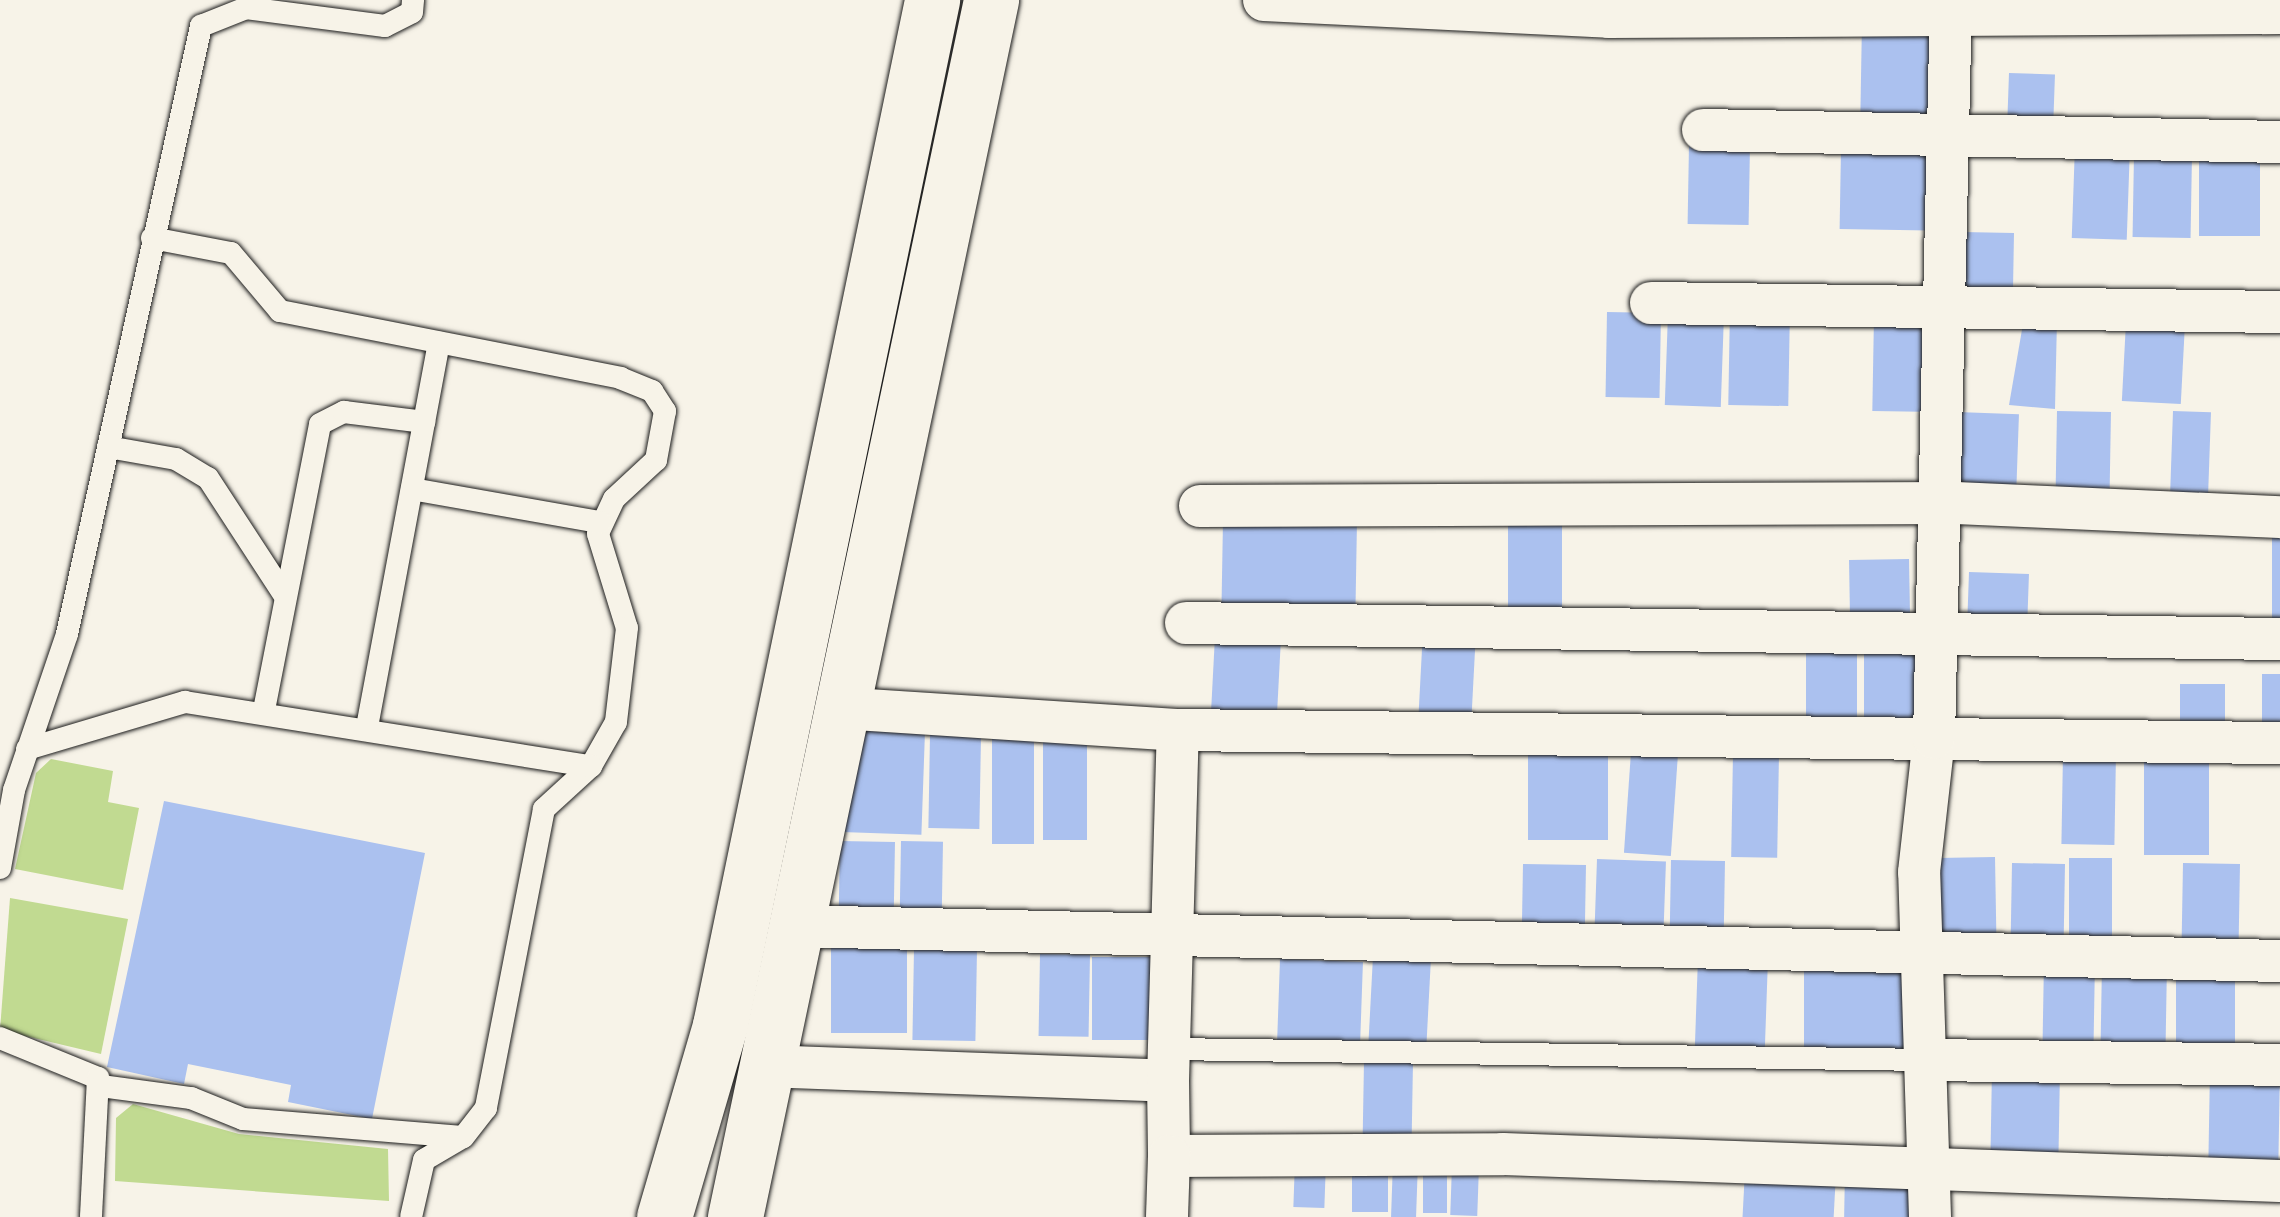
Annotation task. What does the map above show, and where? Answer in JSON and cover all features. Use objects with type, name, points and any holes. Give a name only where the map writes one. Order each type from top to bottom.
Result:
[{"type":"main road","points":[[664,1217],[720,1025],[932,0]]},
{"type":"main road","points":[[735,1217],[838,708],[991,0]]},
{"type":"street","points":[[1264,0],[1537,8],[1951,5],[2280,14]]},
{"type":"street","points":[[1930,1217],[1931,1060],[1918,872],[1934,738],[1946,308],[1942,140],[1951,5]]},
{"type":"street","points":[[1703,130],[1942,140],[2280,142]]},
{"type":"street","points":[[1652,303],[2280,312]]},
{"type":"street","points":[[1200,506],[1939,504],[2280,517]]},
{"type":"street","points":[[1186,622],[1935,639],[2280,640]]},
{"type":"street","points":[[838,708],[1178,730],[2280,743]]},
{"type":"street","points":[[1167,1217],[1170,937],[1178,730]]},
{"type":"street","points":[[794,926],[2280,961]]},
{"type":"street","points":[[1931,1060],[2280,1064]]},
{"type":"street","points":[[764,1066],[1168,1065]]},
{"type":"street","points":[[1169,1156],[1933,1164],[2280,1181]]},
{"type":"lane","points":[[0,868],[27,750],[59,667],[196,40],[209,17],[246,8],[385,26],[400,23],[413,0]]},
{"type":"lane","points":[[152,238],[231,253],[280,311],[620,378],[661,400],[660,452],[600,522],[599,546],[624,608],[627,668],[616,722],[591,766],[544,809],[505,1045],[480,1122],[424,1160],[412,1217]]},
{"type":"lane","points":[[368,728],[440,342]]},
{"type":"lane","points":[[264,710],[320,424],[344,412],[424,422]]},
{"type":"lane","points":[[108,447],[176,459],[208,478],[286,596]]},
{"type":"lane","points":[[412,488],[600,522]]},
{"type":"lane","points":[[27,750],[150,705],[264,710],[591,766]]},
{"type":"lane","points":[[0,1038],[90,1067],[101,1086],[92,1217]]},
{"type":"lane","points":[[1168,1065],[1931,1060]]},
{"type":"lane","points":[[101,1086],[191,1098],[243,1119],[463,1137]]},
{"type":"green space","points":[[51,759],[113,771],[108,802],[139,808],[123,890],[15,869],[36,773]]},
{"type":"green space","points":[[10,898],[128,919],[101,1054],[0,1030]]},
{"type":"green space","points":[[133,1104],[239,1134],[388,1149],[389,1201],[115,1181],[116,1118]]},
{"type":"building","points":[[1862,21],[1939,22],[1937,127],[1860,126]]},
{"type":"building","points":[[2009,73],[2055,75],[2053,136],[2007,134]]},
{"type":"building","points":[[1689,144],[1750,145],[1749,225],[1688,224]]},
{"type":"building","points":[[2075,145],[2130,147],[2127,240],[2072,238]]},
{"type":"building","points":[[1841,149],[1930,151],[1929,231],[1840,229]]},
{"type":"building","points":[[2134,154],[2192,155],[2191,238],[2133,237]]},
{"type":"building","points":[[2199,154],[2260,154],[2260,236],[2199,236]]},
{"type":"building","points":[[1962,232],[2014,233],[2013,293],[1961,292]]},
{"type":"building","points":[[1730,306],[1790,307],[1788,406],[1728,405]]},
{"type":"building","points":[[1607,312],[1661,313],[1660,398],[1606,397]]},
{"type":"building","points":[[1668,313],[1724,315],[1721,407],[1665,405]]},
{"type":"building","points":[[1874,315],[1938,316],[1936,412],[1872,411]]},
{"type":"building","points":[[2024,318],[2057,319],[2055,409],[2009,405]]},
{"type":"building","points":[[2126,322],[2185,325],[2181,404],[2122,401]]},
{"type":"building","points":[[2057,411],[2111,412],[2110,496],[2056,495]]},
{"type":"building","points":[[2173,411],[2211,412],[2208,504],[2170,503]]},
{"type":"building","points":[[1957,412],[2019,414],[2016,496],[1954,494]]},
{"type":"building","points":[[1508,512],[1562,512],[1562,618],[1508,618]]},
{"type":"building","points":[[1223,520],[1357,522],[1355,613],[1221,611]]},
{"type":"building","points":[[2272,531],[2280,531],[2280,631],[2272,631]]},
{"type":"building","points":[[1909,559],[1910,622],[1850,623],[1849,560]]},
{"type":"building","points":[[1969,572],[2029,574],[2027,628],[1967,626]]},
{"type":"building","points":[[1423,630],[1476,633],[1471,731],[1418,728]]},
{"type":"building","points":[[1215,636],[1281,639],[1277,721],[1211,718]]},
{"type":"building","points":[[1806,643],[1857,643],[1857,727],[1806,727]]},
{"type":"building","points":[[1864,648],[1923,648],[1923,737],[1864,737]]},
{"type":"building","points":[[2262,674],[2280,674],[2280,727],[2262,727]]},
{"type":"building","points":[[2180,684],[2225,684],[2225,741],[2180,741]]},
{"type":"building","points":[[845,730],[925,733],[921,835],[841,832]]},
{"type":"building","points":[[930,735],[981,736],[979,829],[928,828]]},
{"type":"building","points":[[992,736],[1034,736],[1034,844],[992,844]]},
{"type":"building","points":[[1043,738],[1087,738],[1087,840],[1043,840]]},
{"type":"building","points":[[2144,751],[2209,751],[2209,855],[2144,855]]},
{"type":"building","points":[[1528,752],[1608,752],[1608,840],[1528,840]]},
{"type":"building","points":[[1631,752],[1678,755],[1671,856],[1624,853]]},
{"type":"building","points":[[1733,753],[1779,754],[1777,858],[1731,857]]},
{"type":"building","points":[[2063,753],[2116,754],[2114,845],[2061,844]]},
{"type":"building","points":[[164,801],[425,853],[372,1119],[288,1102],[291,1085],[188,1064],[184,1084],[107,1067]]},
{"type":"building","points":[[840,841],[895,842],[894,922],[839,921]]},
{"type":"building","points":[[901,841],[943,842],[941,928],[899,927]]},
{"type":"building","points":[[1995,857],[1996,941],[1938,942],[1937,858]]},
{"type":"building","points":[[2069,858],[2112,858],[2112,949],[2069,949]]},
{"type":"building","points":[[1597,859],[1666,861],[1663,944],[1594,942]]},
{"type":"building","points":[[1671,860],[1725,861],[1723,948],[1669,947]]},
{"type":"building","points":[[2012,863],[2065,864],[2063,951],[2010,950]]},
{"type":"building","points":[[2183,863],[2240,864],[2238,952],[2181,951]]},
{"type":"building","points":[[1523,864],[1586,865],[1585,945],[1522,944]]},
{"type":"building","points":[[831,938],[907,938],[907,1033],[831,1033]]},
{"type":"building","points":[[914,949],[977,950],[975,1041],[912,1040]]},
{"type":"building","points":[[1040,954],[1090,955],[1089,1037],[1039,1036]]},
{"type":"building","points":[[1373,956],[1431,959],[1426,1048],[1368,1045]]},
{"type":"building","points":[[1092,957],[1161,957],[1161,1040],[1092,1040]]},
{"type":"building","points":[[1698,957],[1768,959],[1765,1053],[1695,1051]]},
{"type":"building","points":[[1280,959],[1363,962],[1360,1050],[1277,1047]]},
{"type":"building","points":[[2044,960],[2095,961],[2093,1058],[2042,1057]]},
{"type":"building","points":[[2102,963],[2167,964],[2165,1055],[2100,1054]]},
{"type":"building","points":[[1804,968],[1915,968],[1915,1054],[1804,1054]]},
{"type":"building","points":[[2176,970],[2235,970],[2235,1059],[2176,1059]]},
{"type":"building","points":[[1364,1061],[1413,1062],[1412,1145],[1363,1144]]},
{"type":"building","points":[[1992,1068],[2060,1069],[2058,1160],[1990,1159]]},
{"type":"building","points":[[2210,1068],[2280,1069],[2278,1171],[2208,1170]]},
{"type":"building","points":[[1295,1160],[1326,1161],[1324,1208],[1293,1207]]},
{"type":"building","points":[[1393,1161],[1418,1162],[1416,1217],[1391,1217]]},
{"type":"building","points":[[1423,1163],[1447,1163],[1447,1213],[1423,1213]]},
{"type":"building","points":[[1452,1165],[1479,1166],[1477,1216],[1450,1215]]},
{"type":"building","points":[[1352,1166],[1388,1166],[1388,1212],[1352,1212]]},
{"type":"building","points":[[1845,1168],[1914,1169],[1913,1217],[1844,1217]]},
{"type":"building","points":[[1745,1170],[1836,1175],[1834,1217],[1743,1217]]}]
